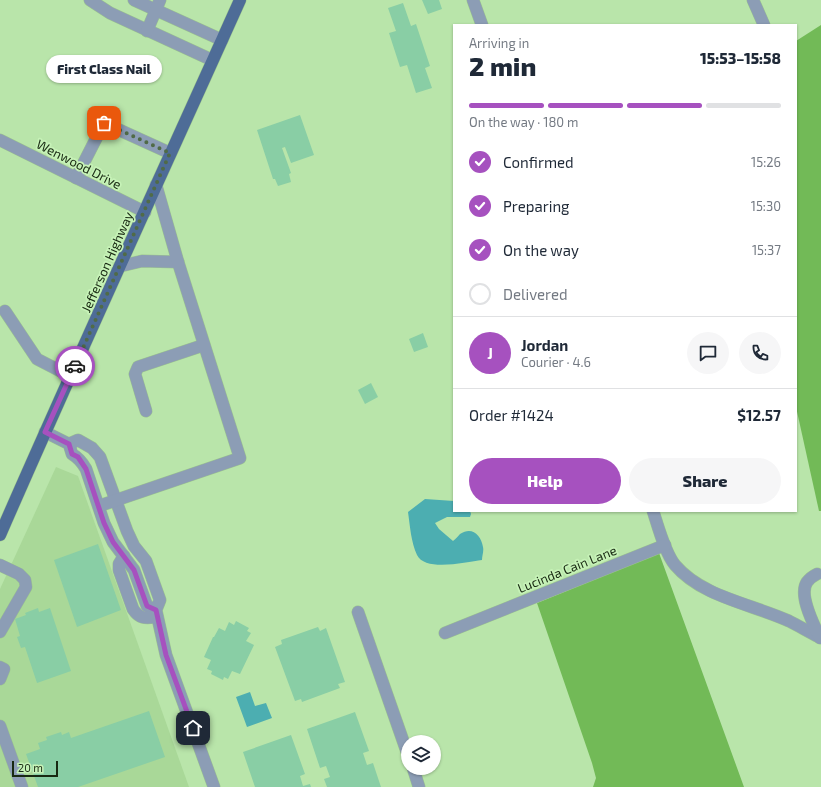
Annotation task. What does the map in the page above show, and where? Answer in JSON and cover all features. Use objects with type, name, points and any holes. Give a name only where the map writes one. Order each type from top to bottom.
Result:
[{"type":"main road","name":"Jefferson Highway","points":[[0,535],[170,153],[240,0]]},
{"type":"street","points":[[90,0],[110,13],[212,60]]},
{"type":"street","points":[[134,0],[158,5],[222,40]]},
{"type":"street","points":[[473,0],[482,24]]},
{"type":"street","points":[[753,0],[764,24]]},
{"type":"street","points":[[147,31],[158,5]]},
{"type":"street","points":[[76,178],[104,123],[170,153]]},
{"type":"street","name":"Wenwood Drive","points":[[0,140],[145,212]]},
{"type":"street","points":[[99,506],[240,458],[178,262],[156,185]]},
{"type":"street","points":[[121,266],[142,261],[178,262]]},
{"type":"street","points":[[4,311],[37,359],[70,376]]},
{"type":"street","points":[[146,411],[135,374],[138,367],[204,345]]},
{"type":"street","points":[[45,432],[69,444],[72,454],[78,457],[86,469],[104,523],[113,542],[134,570],[147,606],[157,613]]},
{"type":"street","points":[[69,444],[78,440],[92,448],[100,457],[117,501],[126,531],[134,546],[146,562],[160,600],[157,613],[166,655],[214,787]]},
{"type":"street","points":[[653,512],[665,545],[674,564],[686,576],[698,585],[724,597],[790,621],[820,639]]},
{"type":"street","name":"Lucinda Cain Lane","points":[[445,634],[665,545]]},
{"type":"street","points":[[0,565],[19,574],[25,580],[26,587],[0,632]]},
{"type":"street","points":[[817,574],[806,583],[805,590],[806,604],[820,639]]},
{"type":"street","points":[[358,612],[401,735]]},
{"type":"street","points":[[0,667],[4,669],[0,679]]},
{"type":"street","points":[[0,726],[22,787]]},
{"type":"street","points":[[416,775],[420,787]]},
{"type":"shaded area","points":[[821,25],[821,511],[819,511],[797,412],[797,40]]},
{"type":"shaded area","points":[[56,467],[78,476],[189,787],[0,787],[0,589]]},
{"type":"shaded area","points":[[659,553],[744,787],[593,787],[596,778],[592,763],[537,603]]},
{"type":"water","points":[[425,499],[453,501],[453,512],[470,512],[470,517],[447,517],[435,523],[439,529],[453,541],[464,532],[472,531],[475,533],[482,543],[482,560],[457,564],[437,565],[421,560],[413,545],[408,512]]},
{"type":"water","points":[[250,692],[255,706],[266,703],[272,718],[247,727],[236,697]]},
{"type":"building","points":[[422,0],[439,0],[442,9],[428,14]]},
{"type":"building","points":[[403,3],[411,26],[416,24],[430,66],[425,68],[432,88],[416,93],[407,65],[400,67],[389,33],[396,31],[388,8]]},
{"type":"building","points":[[300,115],[314,155],[291,163],[285,147],[282,148],[291,173],[289,174],[291,182],[278,186],[275,179],[273,179],[257,130]]},
{"type":"building","points":[[423,333],[428,347],[414,352],[409,339]]},
{"type":"building","points":[[371,383],[378,397],[365,404],[358,390]]},
{"type":"building","points":[[98,544],[121,610],[77,627],[54,560]]},
{"type":"building","points":[[38,608],[39,612],[50,608],[71,671],[37,683],[25,647],[21,648],[17,637],[20,636],[15,619]]},
{"type":"building","points":[[236,621],[249,628],[247,631],[251,633],[246,641],[254,645],[240,674],[232,671],[228,679],[224,677],[223,680],[211,674],[212,671],[207,669],[211,660],[204,657],[219,628],[225,631],[229,622],[234,625]]},
{"type":"building","points":[[318,627],[320,631],[326,628],[345,682],[338,684],[340,688],[302,702],[301,699],[295,701],[275,647],[282,644],[281,640]]},
{"type":"building","points":[[149,711],[165,757],[78,787],[38,787],[26,754],[40,749],[38,743],[47,740],[46,737],[61,732],[62,735],[69,732],[71,738]]},
{"type":"building","points":[[355,712],[369,751],[363,753],[367,765],[373,763],[381,787],[327,787],[324,779],[330,777],[326,766],[320,768],[307,729]]},
{"type":"building","points":[[291,735],[305,774],[300,776],[303,786],[310,784],[311,787],[255,787],[243,752]]},
{"type":"way so far","points":[[75,366],[127,253],[170,153],[104,123]]},
{"type":"place","name":"First Class Nail","points":[[104,123]]},
{"type":"route","points":[[75,366],[45,432],[69,444],[72,454],[78,457],[83,463],[108,532],[113,542],[134,570],[147,606],[156,610],[166,655],[193,728]]}]
